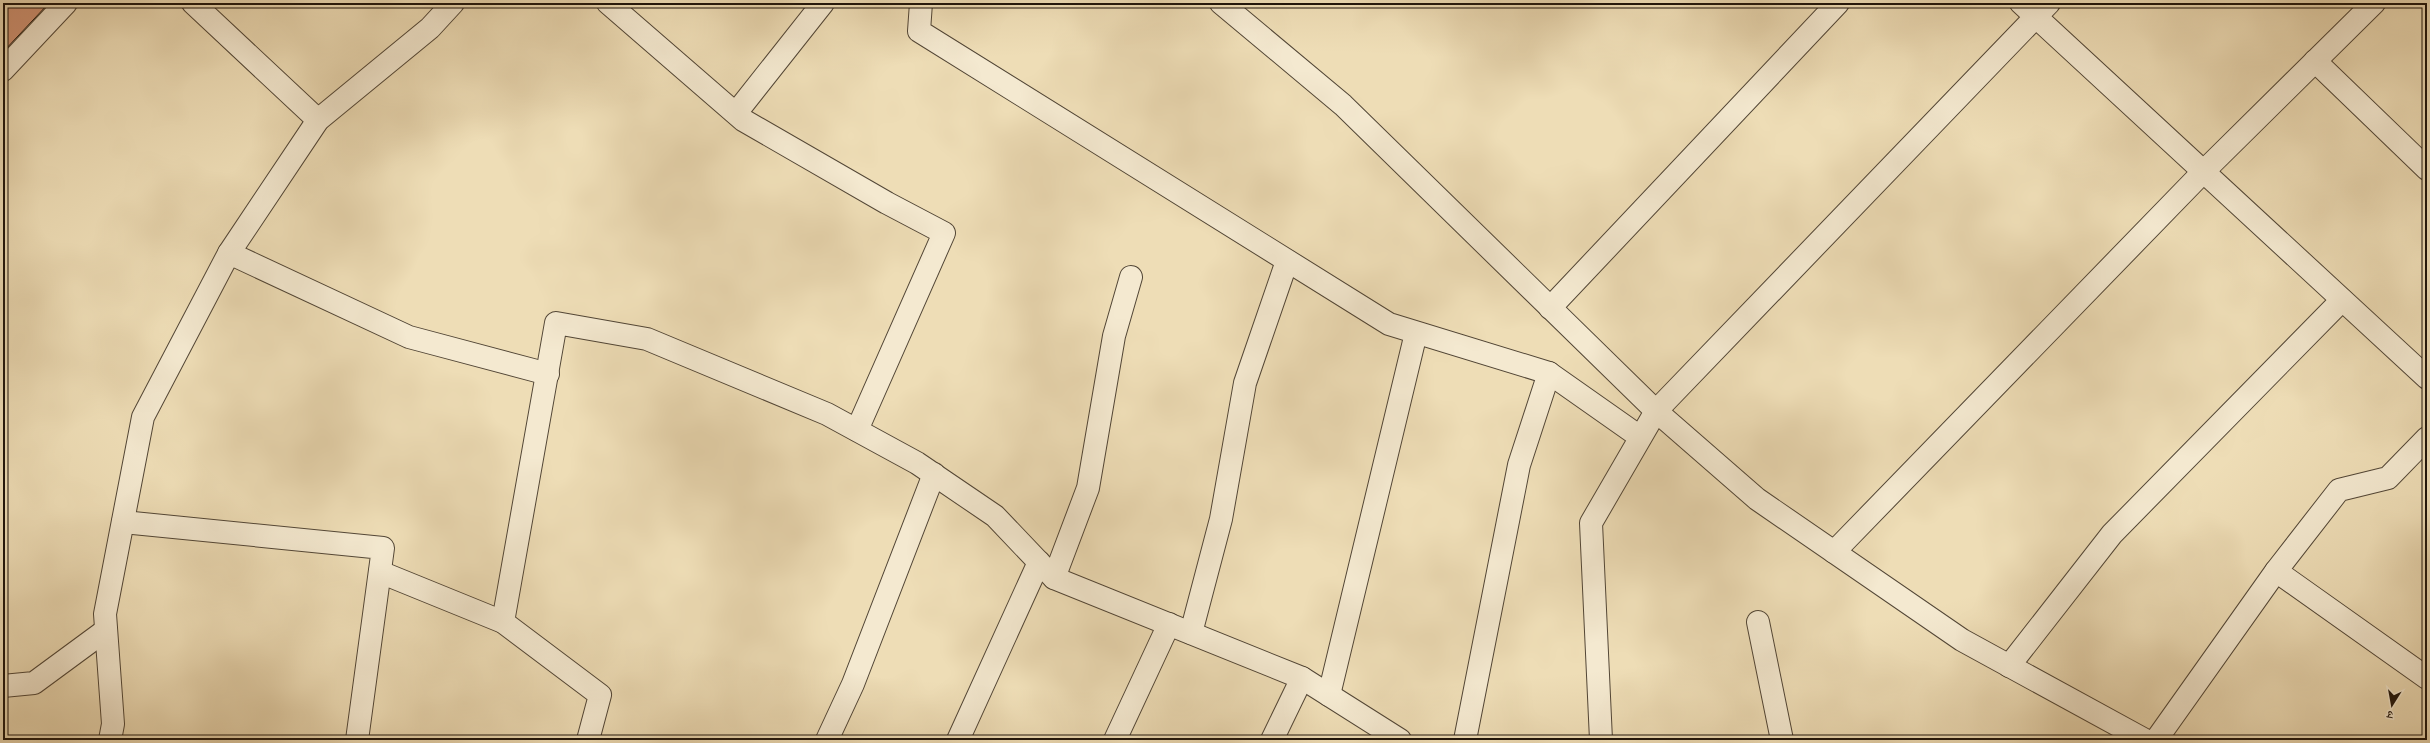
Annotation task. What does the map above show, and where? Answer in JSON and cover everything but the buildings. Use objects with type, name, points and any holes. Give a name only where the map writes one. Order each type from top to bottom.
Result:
[{"type":"street","points":[[3,70],[66,3]]},
{"type":"street","points":[[193,3],[318,120]]},
{"type":"street","points":[[110,740],[113,724],[105,614],[143,417],[229,253],[318,120],[430,28],[453,3]]},
{"type":"street","points":[[608,3],[743,120],[860,187],[944,232],[856,430]]},
{"type":"street","points":[[736,113],[823,3]]},
{"type":"street","points":[[921,3],[919,31],[1389,324],[1549,373],[1640,437]]},
{"type":"street","points":[[1221,3],[1343,105],[1656,411],[1757,499],[1962,640],[2145,740]]},
{"type":"street","points":[[1550,308],[1838,3]]},
{"type":"street","points":[[1834,552],[2204,171],[2374,3]]},
{"type":"street","points":[[1601,740],[1591,523],[1640,437],[1656,411],[2035,8],[2204,171],[2427,378]]},
{"type":"street","points":[[2315,61],[2427,169]]},
{"type":"street","points":[[229,253],[409,337],[548,374]]},
{"type":"street","points":[[1190,633],[1221,519],[1244,383],[1287,261]]},
{"type":"street","points":[[958,740],[1088,488],[1114,336],[1131,277]]},
{"type":"street","points":[[2009,666],[2112,534],[2342,300]]},
{"type":"street","points":[[503,622],[556,323],[647,339],[827,414],[934,474],[994,516],[1046,570],[1190,633],[1302,678],[1400,740]]},
{"type":"street","points":[[1329,695],[1416,333]]},
{"type":"street","points":[[1465,740],[1519,465],[1549,373]]},
{"type":"street","points":[[2156,740],[2276,571],[2339,490],[2388,478],[2427,438]]},
{"type":"street","points":[[827,740],[853,684],[934,474]]},
{"type":"street","points":[[123,522],[383,548],[357,740]]},
{"type":"street","points":[[2276,571],[2427,678]]},
{"type":"street","points":[[380,572],[503,622],[600,695],[588,740]]},
{"type":"street","points":[[1758,622],[1782,740]]},
{"type":"street","points":[[1115,740],[1169,624]]},
{"type":"street","points":[[3,686],[34,683],[106,630]]},
{"type":"street","points":[[1272,740],[1302,678]]}]
